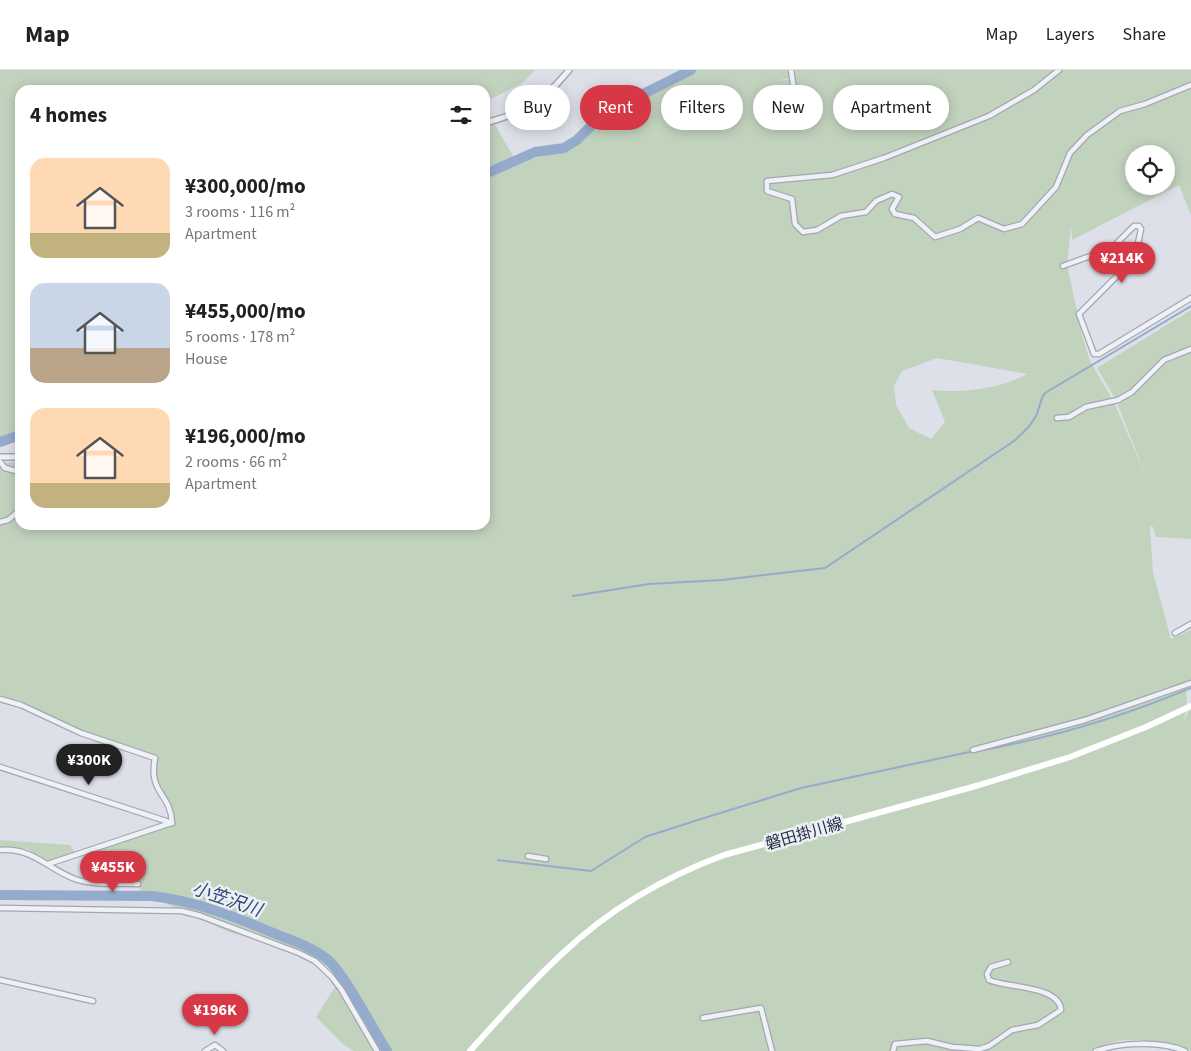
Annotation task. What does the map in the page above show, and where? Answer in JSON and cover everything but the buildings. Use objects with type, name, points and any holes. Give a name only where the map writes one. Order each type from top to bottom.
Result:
[{"type":"main road","name":"磐田掛川線","points":[[470,1051],[563,953],[619,908],[692,867],[724,855],[976,786],[1070,757],[1146,727],[1191,706]]},
{"type":"street","points":[[490,121],[531,108],[551,92],[569,70]]},
{"type":"street","points":[[791,70],[793,85]]},
{"type":"street","points":[[1059,70],[1034,90],[980,120],[884,158],[832,175],[767,181],[767,190],[792,199],[795,224],[803,232],[817,230],[841,216],[866,212],[876,201],[892,194],[899,197],[892,209],[895,214],[914,218],[935,237],[960,230],[978,218],[999,228],[1009,229],[1022,224],[1056,187],[1070,153],[1087,135],[1120,111],[1145,104],[1191,85]]},
{"type":"street","points":[[1063,266],[1112,248],[1134,226],[1139,226],[1141,230],[1135,258],[1079,314],[1094,354],[1099,354],[1191,298]]},
{"type":"street","points":[[1057,418],[1069,417],[1086,407],[1118,400],[1132,392],[1164,360],[1191,349]]},
{"type":"street","points":[[0,457],[15,458]]},
{"type":"street","points":[[0,462],[6,468],[15,471]]},
{"type":"street","points":[[0,522],[8,520],[15,514]]},
{"type":"street","points":[[1174,633],[1191,624]]},
{"type":"street","points":[[973,750],[1094,717],[1191,683]]},
{"type":"street","points":[[0,699],[21,705],[81,733],[155,758],[154,784],[170,806],[172,823]]},
{"type":"street","points":[[0,767],[172,823]]},
{"type":"street","points":[[48,864],[172,823]]},
{"type":"street","points":[[0,850],[22,851],[67,876],[82,881],[138,884]]},
{"type":"street","points":[[528,856],[546,859]]},
{"type":"street","points":[[0,908],[182,911],[201,916],[299,953],[315,961],[332,976],[377,1051]]},
{"type":"street","points":[[892,1051],[895,1044],[914,1041],[980,1049],[989,1046],[1012,1030],[1038,1025],[1061,1010],[1054,998],[1039,991],[989,980],[987,974],[991,967],[1008,962]]},
{"type":"street","points":[[0,980],[93,1001]]},
{"type":"street","points":[[703,1018],[761,1008],[772,1051]]},
{"type":"street","points":[[205,1051],[215,1045],[223,1051]]},
{"type":"street","points":[[1140,1046],[1142,1051]]},
{"type":"street","points":[[1096,1051],[1140,1046],[1169,1046],[1185,1051]]},
{"type":"green space","points":[[0,70],[535,70],[518,85],[505,85],[505,92],[490,99],[490,85],[15,85],[15,434],[0,437]]},
{"type":"green space","points":[[693,70],[787,70],[791,78],[774,81],[796,79],[794,70],[1191,70],[1191,215],[1179,185],[1175,187],[1175,145],[1125,145],[1125,195],[1160,195],[1072,240],[1071,226],[1067,264],[1082,335],[1090,361],[1114,402],[1147,479],[1118,405],[1167,363],[1191,352],[1191,539],[1156,537],[1152,525],[1150,527],[1153,573],[1171,639],[1191,630],[1191,682],[1186,685],[1187,708],[1183,723],[1191,706],[1191,1051],[1163,1043],[1123,1040],[1092,1051],[354,1051],[344,1045],[316,1017],[335,987],[337,971],[304,955],[229,932],[142,893],[138,884],[88,851],[172,823],[170,807],[155,784],[155,757],[81,733],[21,705],[0,699],[0,460],[4,463],[15,462],[15,467],[8,466],[15,470],[15,530],[490,530],[490,125],[494,123],[517,163],[572,148],[590,130],[651,130],[651,94],[661,90],[661,130],[743,130],[743,85],[672,85],[679,82]],"holes":[[[937,358],[1028,374],[982,389],[932,390],[945,422],[931,439],[909,428],[896,405],[894,386],[902,371]]]},
{"type":"green space","points":[[1191,310],[1191,347],[1159,365],[1139,385],[1115,398],[1097,368]]},
{"type":"green space","points":[[0,840],[70,845],[75,853],[50,863],[27,849],[0,850]]},
{"type":"waterway","points":[[490,172],[535,152],[564,148],[577,140],[603,114],[691,70]]},
{"type":"waterway","points":[[573,596],[649,584],[722,580],[825,568],[1014,441],[1034,420],[1045,393],[1191,306]]},
{"type":"waterway","points":[[0,442],[15,437]]},
{"type":"waterway","points":[[978,751],[1033,740],[1086,726],[1191,688]]},
{"type":"waterway","points":[[498,860],[591,871],[645,837],[701,819],[801,788],[974,751]]},
{"type":"waterway","name":"小笠沢川","points":[[0,895],[152,896],[168,898],[200,906],[261,928],[309,948],[327,959],[342,976],[387,1051]]}]
